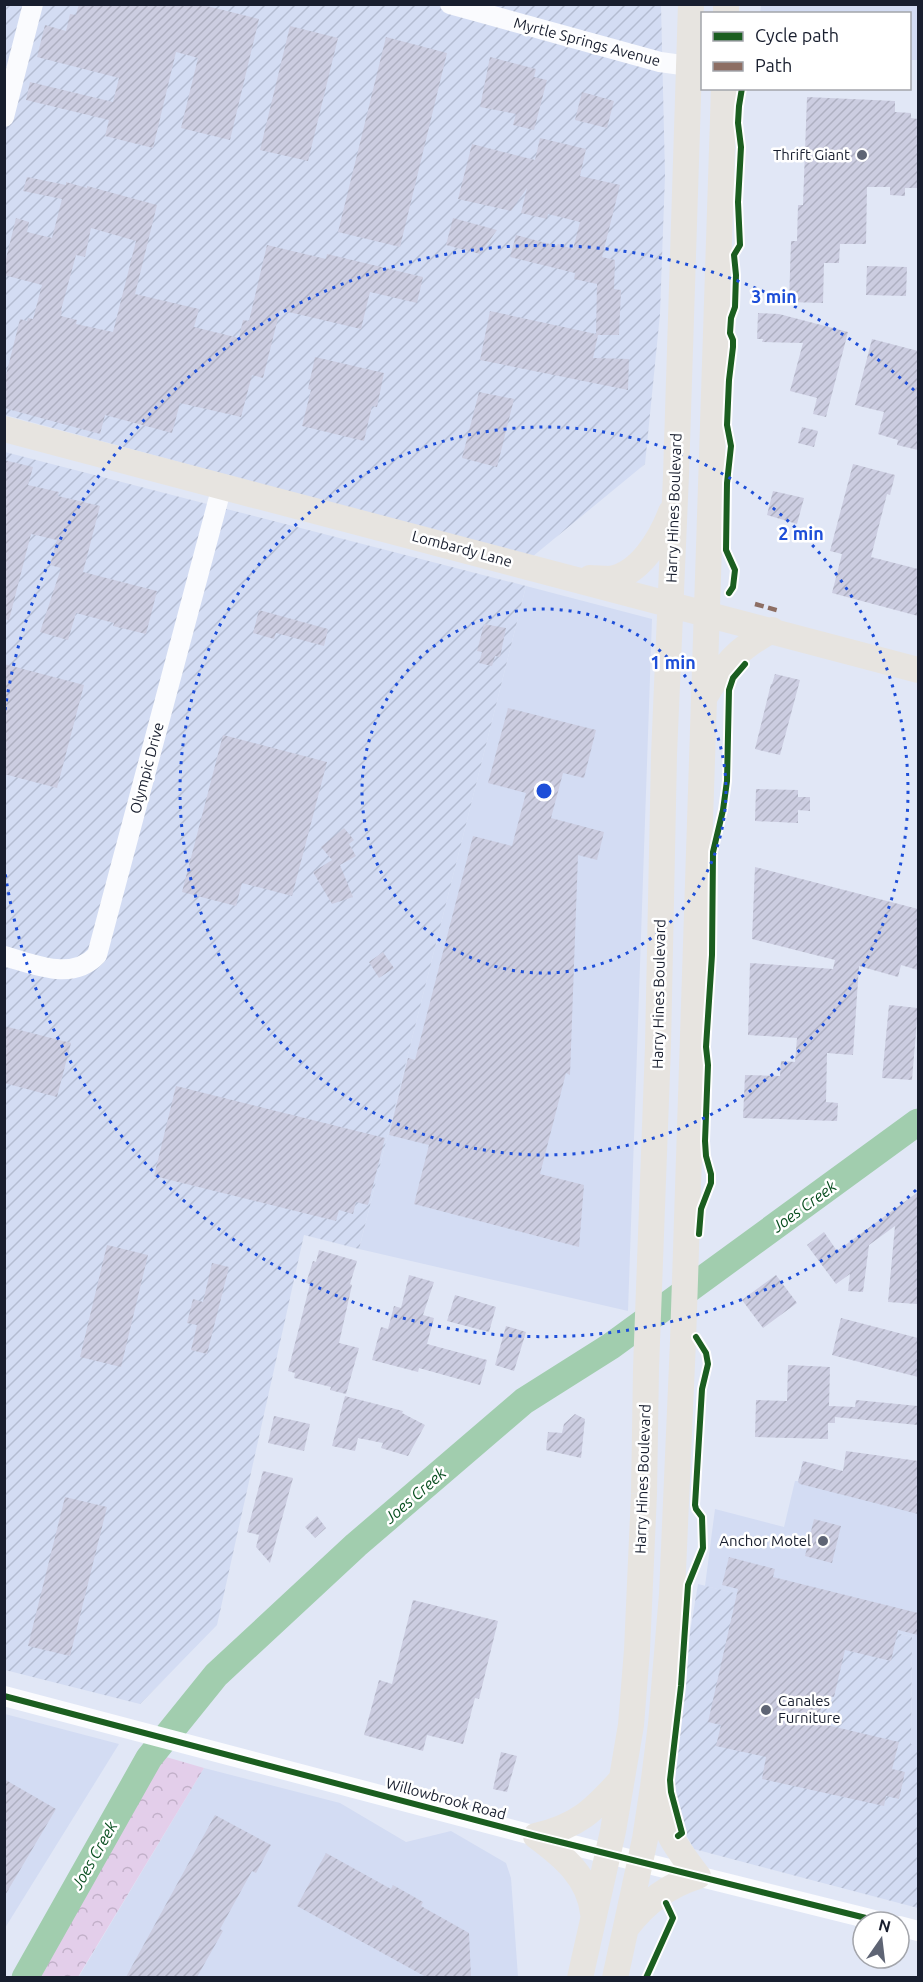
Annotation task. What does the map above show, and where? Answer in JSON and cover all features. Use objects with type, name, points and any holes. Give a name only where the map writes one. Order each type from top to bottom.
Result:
[{"type":"main road","name":"Harry Hines Boulevard","points":[[580,1977],[608,1853],[631,1725],[637,1650],[658,1046],[664,755],[696,66],[691,4]]},
{"type":"main road","points":[[615,1977],[653,1787],[672,1594],[693,1046],[724,90]]},
{"type":"main road","name":"Lombardy Lane","points":[[4,429],[918,670]]},
{"type":"main road","points":[[574,578],[611,579],[638,565],[667,522],[675,501]]},
{"type":"main road","points":[[703,698],[732,657],[772,630]]},
{"type":"main road","points":[[658,1046],[693,1046]]},
{"type":"main road","points":[[650,1242],[686,1243]]},
{"type":"main road","points":[[644,1494],[676,1495]]},
{"type":"main road","points":[[536,1836],[557,1831],[583,1818],[621,1780]]},
{"type":"main road","points":[[626,1928],[647,1903],[683,1881],[698,1876],[663,1824],[653,1787]]},
{"type":"main road","points":[[536,1836],[572,1866],[585,1883],[594,1916]]},
{"type":"street","points":[[4,117],[33,4]]},
{"type":"street","name":"Myrtle Springs Avenue","points":[[450,4],[660,62],[696,66]]},
{"type":"street","name":"Olympic Drive","points":[[4,956],[51,969],[65,970],[82,966],[97,955],[222,486]]},
{"type":"street","name":"Willowbrook Road","points":[[4,1696],[536,1836],[851,1914]]},
{"type":"shaded area","points":[[4,5],[661,5],[665,175],[660,314],[645,464],[532,557],[5,415]]},
{"type":"shaded area","points":[[761,5],[918,5],[918,60],[911,60],[911,12],[760,12]]},
{"type":"shaded area","points":[[5,452],[526,586],[359,1249],[304,1235],[217,1625],[140,1704],[5,1670]]},
{"type":"shaded area","points":[[526,586],[652,619],[628,1311],[359,1249]]},
{"type":"shaded area","points":[[803,1461],[918,1491],[918,1746],[911,1745],[912,1637],[705,1586],[715,1509],[784,1527],[795,1481],[798,1481]]},
{"type":"shaded area","points":[[698,1584],[912,1637],[911,1744],[918,1746],[918,1908],[694,1849],[674,1813],[674,1772],[689,1638]]},
{"type":"shaded area","points":[[5,1714],[119,1744],[5,1928]]},
{"type":"shaded area","points":[[204,1768],[340,1803],[406,1842],[451,1831],[506,1863],[511,1878],[518,1977],[78,1978]]},
{"type":"green space","points":[[149,1752],[204,1768],[78,1977],[23,1977]]},
{"type":"building","points":[[79,4],[199,4],[259,19],[230,140],[181,128],[198,58],[176,52],[153,148],[105,136],[109,120],[26,100],[30,82],[113,102],[119,78],[37,57],[45,25],[66,31],[70,14],[76,15]]},
{"type":"building","points":[[290,26],[338,38],[308,161],[260,150]]},
{"type":"building","points":[[386,37],[447,53],[400,247],[338,232]]},
{"type":"building","points":[[490,57],[536,69],[534,77],[547,80],[534,130],[513,125],[516,114],[480,107]]},
{"type":"building","points":[[582,92],[614,101],[607,128],[575,120]]},
{"type":"building","points":[[807,97],[895,101],[895,112],[911,113],[911,118],[918,119],[918,188],[905,188],[905,196],[890,195],[890,187],[867,187],[866,244],[840,244],[839,263],[824,263],[823,303],[789,302],[791,241],[797,241],[798,205],[803,205]]},
{"type":"building","points":[[540,138],[586,149],[580,176],[620,185],[602,257],[615,260],[614,289],[621,290],[619,335],[598,335],[593,358],[629,359],[628,390],[480,360],[490,311],[596,334],[597,284],[574,279],[575,273],[510,257],[516,235],[573,249],[580,222],[548,214],[547,219],[521,213],[527,188],[511,211],[458,199],[472,144],[535,160]]},
{"type":"building","points":[[27,177],[66,185],[66,182],[87,188],[87,186],[157,205],[135,294],[199,309],[194,327],[239,338],[243,320],[249,321],[267,245],[326,259],[327,254],[423,277],[417,303],[370,292],[361,329],[280,310],[263,378],[252,375],[241,417],[180,403],[172,433],[105,415],[100,434],[4,408],[4,383],[20,319],[27,321],[28,318],[33,319],[42,285],[4,275],[4,259],[6,259],[16,218],[29,222],[27,232],[52,238],[62,199],[23,191]],"holes":[[[91,228],[136,241],[113,332],[76,324],[77,320],[61,316],[76,255],[85,257]]]},
{"type":"building","points":[[453,218],[497,230],[480,254],[446,245]]},
{"type":"building","points":[[867,266],[907,267],[906,296],[866,295]]},
{"type":"building","points":[[758,313],[779,314],[848,332],[826,417],[813,414],[817,398],[790,391],[803,343],[762,342],[763,339],[757,339]]},
{"type":"building","points":[[872,339],[918,351],[918,450],[897,445],[898,440],[878,434],[884,412],[855,405]]},
{"type":"building","points":[[315,357],[384,373],[377,407],[372,406],[364,441],[302,426],[311,390],[308,389]]},
{"type":"building","points":[[479,392],[514,399],[497,467],[462,458]]},
{"type":"building","points":[[802,427],[818,431],[814,447],[798,443]]},
{"type":"building","points":[[4,460],[33,467],[28,485],[59,492],[58,496],[100,506],[83,572],[157,591],[146,634],[113,626],[114,623],[76,613],[68,640],[40,632],[61,568],[50,565],[57,540],[31,534],[9,620],[4,619]]},
{"type":"building","points":[[853,464],[895,475],[890,495],[887,494],[871,557],[918,569],[918,616],[832,593],[842,554],[830,551]]},
{"type":"building","points":[[773,491],[804,498],[797,524],[767,515]]},
{"type":"building","points":[[259,610],[328,629],[324,646],[276,633],[274,639],[253,633]]},
{"type":"building","points":[[484,624],[506,628],[500,657],[495,656],[492,666],[479,663],[482,652],[477,651]]},
{"type":"building","points":[[4,664],[84,685],[57,788],[4,774]]},
{"type":"building","points":[[775,674],[800,680],[780,755],[755,749]]},
{"type":"building","points":[[508,708],[596,730],[584,778],[563,773],[551,818],[604,832],[597,860],[578,855],[570,1075],[566,1073],[540,1174],[584,1185],[579,1247],[414,1204],[429,1145],[389,1135],[408,1058],[415,1060],[473,836],[512,846],[526,793],[488,783]]},
{"type":"building","points":[[223,735],[327,762],[292,896],[242,883],[236,906],[182,892]]},
{"type":"building","points":[[756,789],[798,790],[798,797],[810,797],[810,811],[798,810],[798,823],[755,821]]},
{"type":"building","points":[[344,828],[354,840],[349,844],[356,856],[340,865],[353,897],[332,904],[313,872],[332,860],[321,847]]},
{"type":"building","points":[[755,867],[918,909],[918,970],[901,965],[898,977],[859,966],[853,1055],[827,1053],[826,1102],[838,1103],[837,1121],[743,1118],[745,1075],[780,1076],[781,1061],[795,1062],[797,1038],[748,1035],[750,963],[833,969],[835,960],[752,939]]},
{"type":"building","points":[[383,952],[394,968],[379,978],[369,962]]},
{"type":"building","points":[[889,1005],[918,1008],[912,1080],[882,1078]]},
{"type":"building","points":[[4,1026],[71,1043],[57,1097],[4,1083]]},
{"type":"building","points":[[176,1086],[385,1138],[368,1205],[356,1202],[353,1214],[339,1210],[336,1221],[154,1176]]},
{"type":"building","points":[[918,1192],[917,1304],[888,1302],[895,1226],[869,1245],[863,1292],[848,1291],[850,1274],[836,1284],[807,1245],[824,1232],[837,1251]]},
{"type":"building","points":[[107,1245],[148,1255],[121,1367],[80,1357]]},
{"type":"building","points":[[319,1250],[357,1261],[350,1284],[352,1285],[339,1343],[359,1348],[346,1394],[330,1390],[331,1387],[294,1378],[295,1373],[288,1371],[310,1284],[306,1283]]},
{"type":"building","points":[[212,1263],[229,1267],[207,1354],[191,1350],[197,1325],[187,1323],[193,1299],[203,1302]]},
{"type":"building","points":[[409,1275],[434,1282],[423,1315],[434,1318],[427,1344],[487,1360],[480,1385],[419,1368],[418,1372],[372,1360],[381,1327],[388,1329],[394,1306],[401,1308]]},
{"type":"building","points":[[776,1275],[797,1303],[763,1328],[742,1300]]},
{"type":"building","points":[[455,1295],[496,1307],[489,1332],[447,1321]]},
{"type":"building","points":[[841,1318],[918,1338],[918,1377],[832,1355]]},
{"type":"building","points":[[506,1326],[526,1332],[514,1371],[495,1365]]},
{"type":"building","points":[[788,1365],[830,1367],[829,1406],[855,1407],[856,1400],[918,1406],[918,1425],[835,1417],[835,1423],[828,1423],[828,1439],[755,1437],[756,1400],[787,1401]]},
{"type":"building","points":[[345,1396],[403,1411],[402,1413],[425,1425],[408,1456],[381,1448],[383,1443],[358,1438],[355,1451],[332,1446]]},
{"type":"building","points":[[575,1414],[585,1419],[581,1458],[546,1450],[548,1432],[562,1433],[564,1424]]},
{"type":"building","points":[[274,1416],[310,1424],[304,1451],[268,1443]]},
{"type":"building","points":[[846,1451],[918,1461],[918,1514],[798,1482],[803,1461],[843,1471]]},
{"type":"building","points":[[263,1471],[293,1478],[270,1563],[256,1547],[259,1535],[247,1532]]},
{"type":"building","points":[[65,1497],[107,1507],[70,1656],[28,1646]]},
{"type":"building","points":[[317,1516],[326,1528],[315,1538],[305,1527]]},
{"type":"building","name":"Anchor Motel","points":[[814,1519],[841,1526],[832,1563],[805,1556]]},
{"type":"building","name":"Canales Furniture","points":[[729,1557],[775,1569],[773,1577],[918,1613],[918,1635],[898,1630],[891,1661],[845,1650],[834,1697],[824,1695],[818,1723],[899,1742],[892,1769],[905,1772],[899,1799],[886,1796],[884,1806],[762,1779],[766,1757],[716,1746],[721,1725],[708,1722],[738,1589],[722,1585]]},
{"type":"building","points":[[413,1600],[498,1621],[479,1699],[475,1698],[463,1744],[427,1735],[423,1751],[364,1735],[379,1680],[392,1684]]},
{"type":"building","points":[[501,1752],[517,1756],[507,1792],[493,1789]]},
{"type":"building","points":[[4,1779],[56,1809],[4,1897]]},
{"type":"building","points":[[215,1815],[271,1845],[256,1873],[252,1871],[220,1929],[223,1931],[197,1977],[126,1977]]},
{"type":"building","points":[[326,1853],[391,1889],[393,1885],[423,1902],[421,1906],[469,1933],[471,1977],[426,1977],[297,1906]]},
{"type":"waterway","name":"Joes Creek","points":[[25,1978],[149,1758],[216,1675],[356,1545],[524,1401],[611,1346],[918,1122]]},
{"type":"marked path","points":[[755,604],[780,611]]},
{"type":"cycle path","points":[[729,593],[733,587],[735,570],[726,550],[727,483],[731,446],[727,425],[733,347],[730,333],[731,318],[735,307],[734,255],[740,245],[738,202],[741,147],[738,123],[742,90]]},
{"type":"cycle path","points":[[699,1234],[701,1209],[711,1183],[705,1141],[708,1065],[706,1047],[712,955],[713,852],[727,781],[729,690],[733,678],[745,664]]},
{"type":"cycle path","points":[[678,1836],[682,1833],[670,1780],[681,1686],[688,1585],[703,1548],[702,1517],[695,1505],[702,1389],[708,1364],[706,1353],[696,1337]]},
{"type":"cycle path","points":[[4,1696],[536,1836],[851,1914]]},
{"type":"cycle path","points":[[646,1978],[673,1918],[666,1903]]},
{"type":"place","name":"Thrift Giant","points":[[862,155]]},
{"type":"place","name":"Anchor Motel","points":[[823,1541]]},
{"type":"place","name":"Canales Furniture","points":[[766,1710]]}]
